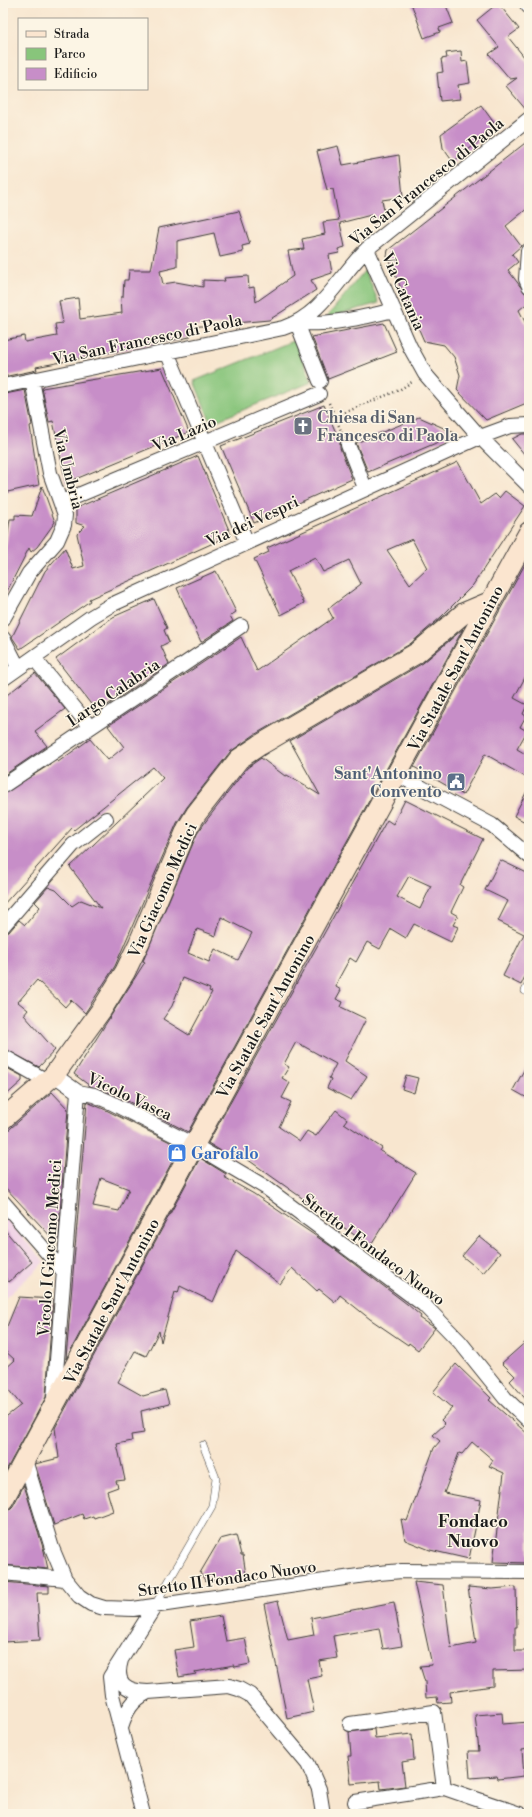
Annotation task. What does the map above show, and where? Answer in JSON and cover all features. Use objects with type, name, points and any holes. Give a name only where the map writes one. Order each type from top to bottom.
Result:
[{"type":"street","points":[[526,3],[529,7]]},
{"type":"street","name":"Via San Francesco di Paola","points":[[297,324],[330,295],[354,261],[367,249],[529,119]]},
{"type":"street","name":"Via Catania","points":[[367,249],[410,347],[425,374],[446,400],[480,437]]},
{"type":"street","points":[[528,251],[526,279],[529,286]]},
{"type":"street","name":"Via San Francesco di Paola","points":[[3,386],[297,324],[340,322],[394,310]]},
{"type":"street","points":[[297,324],[320,387]]},
{"type":"street","points":[[166,352],[247,542]]},
{"type":"street","name":"Via Umbria","points":[[3,619],[29,573],[61,534],[65,515],[62,502],[50,473],[32,380]]},
{"type":"street","name":"Via Lazio","points":[[62,502],[204,442],[320,387]]},
{"type":"street","name":"Via dei Vespri","points":[[3,679],[18,667],[34,658],[91,617],[111,605],[480,437],[510,426],[529,425]]},
{"type":"street","points":[[480,437],[529,486]]},
{"type":"street","points":[[348,445],[366,488]]},
{"type":"street","name":"Via Statale Sant'Antonino","points":[[3,1500],[194,1145],[398,775],[529,532]]},
{"type":"street","name":"Via Giacomo Medici","points":[[3,1119],[50,1078],[102,1009],[125,972],[153,911],[179,847],[196,814],[239,760],[260,745],[417,653],[464,613],[490,602]]},
{"type":"street","name":"Largo Calabria","points":[[3,786],[241,626]]},
{"type":"street","points":[[3,638],[18,667]]},
{"type":"street","points":[[34,658],[90,727]]},
{"type":"street","points":[[398,775],[492,825],[529,856]]},
{"type":"street","points":[[3,926],[73,845],[106,819]]},
{"type":"street","name":"Vicolo Vasca","points":[[3,1056],[78,1092],[94,1095],[110,1102],[194,1145]]},
{"type":"street","name":"Vicolo I Giacomo Medici","points":[[54,1407],[78,1092]]},
{"type":"street","name":"Stretto I Fondaco Nuovo","points":[[194,1145],[264,1188],[424,1305],[460,1342],[505,1398],[529,1421]]},
{"type":"street","points":[[3,1202],[64,1272]]},
{"type":"street","name":"Stretto II Fondaco Nuovo","points":[[25,1460],[52,1548],[64,1579],[79,1596],[91,1604],[104,1608],[133,1609],[379,1573],[402,1571],[529,1572]]},
{"type":"street","points":[[3,1573],[64,1579]]},
{"type":"street","points":[[143,1814],[112,1695],[110,1677],[123,1654],[155,1606]]},
{"type":"street","points":[[123,1654],[119,1676],[125,1687],[133,1692],[229,1686],[250,1695],[308,1764],[319,1789],[323,1814]]},
{"type":"street","points":[[121,1727],[131,1704],[140,1696],[148,1692]]},
{"type":"street","points":[[350,1724],[434,1712],[444,1788]]},
{"type":"street","points":[[355,1802],[444,1788],[520,1814]]},
{"type":"lane","points":[[525,991],[529,983]]},
{"type":"lane","points":[[155,1606],[212,1506],[216,1478],[203,1445]]},
{"type":"path","points":[[334,417],[399,390],[425,374]]},
{"type":"path","points":[[320,387],[348,445]]},
{"type":"shaded area","points":[[3,1215],[45,1262],[3,1300]]},
{"type":"green space","points":[[365,270],[379,303],[326,318]]},
{"type":"green space","points":[[295,340],[312,382],[211,423],[194,381]]},
{"type":"building","points":[[411,3],[445,3],[453,23],[439,28],[440,32],[424,38]]},
{"type":"building","points":[[498,3],[519,29],[508,37],[529,63],[529,111],[527,111],[506,86],[517,78],[510,79],[489,54],[499,47],[477,20]]},
{"type":"building","points":[[461,51],[462,62],[467,61],[470,83],[458,85],[460,99],[440,101],[437,73],[443,72],[441,59],[447,58],[446,53]]},
{"type":"building","points":[[481,105],[497,127],[453,162],[443,148],[441,134]]},
{"type":"building","points":[[529,140],[529,207],[506,226],[521,246],[512,254],[518,262],[508,270],[529,298],[529,302],[519,310],[529,330],[529,402],[486,420],[457,390],[460,375],[454,357],[444,345],[424,341],[387,256],[388,250]]},
{"type":"building","points":[[338,146],[343,165],[399,155],[403,197],[382,200],[385,216],[373,224],[371,215],[340,223],[345,247],[338,249],[339,253],[329,255],[332,273],[311,280],[316,290],[269,320],[190,327],[190,337],[36,367],[37,370],[3,377],[3,340],[24,336],[25,342],[57,336],[55,324],[63,323],[59,301],[78,298],[80,319],[122,313],[121,297],[123,297],[124,280],[128,280],[129,270],[151,270],[159,228],[239,211],[250,244],[242,246],[243,252],[220,257],[214,233],[177,241],[177,267],[160,271],[163,284],[176,282],[203,287],[203,280],[225,281],[224,278],[248,276],[249,288],[254,287],[256,302],[293,276],[288,251],[304,249],[302,239],[325,234],[323,222],[339,220],[333,189],[327,190],[317,151]]},
{"type":"building","points":[[384,323],[397,352],[328,379],[312,337]]},
{"type":"building","points":[[162,368],[189,432],[66,483],[53,421],[49,422],[42,388]]},
{"type":"building","points":[[25,390],[32,425],[30,426],[39,485],[3,493],[3,398],[6,398],[5,394]]},
{"type":"building","points":[[324,405],[340,442],[340,448],[352,479],[254,523],[221,446]]},
{"type":"building","points":[[419,417],[457,434],[368,472],[356,443]]},
{"type":"building","points":[[522,434],[529,434],[529,460],[512,439]]},
{"type":"building","points":[[198,456],[231,535],[89,599],[90,601],[20,649],[12,637],[45,571],[65,548],[73,569],[84,566],[77,534],[85,526],[76,523],[76,508]]},
{"type":"building","points":[[458,462],[481,504],[495,494],[499,498],[505,491],[525,506],[473,585],[441,617],[410,644],[254,735],[230,752],[187,807],[177,823],[115,966],[85,1013],[71,1000],[65,1007],[37,980],[18,1002],[28,1010],[24,1015],[55,1050],[39,1067],[3,1048],[3,934],[9,932],[19,920],[25,925],[40,907],[35,902],[48,887],[56,890],[72,906],[81,900],[101,908],[70,867],[163,778],[153,767],[74,830],[72,828],[3,905],[3,794],[57,760],[58,762],[90,739],[108,760],[124,747],[108,726],[241,637],[257,671],[333,618],[328,609],[361,584],[349,560],[323,572],[315,557],[288,571],[304,603],[281,615],[254,559],[269,552],[267,548]],"holes":[[[412,539],[427,568],[410,584],[387,550]]]},
{"type":"building","points":[[42,486],[55,522],[37,547],[31,552],[29,548],[3,599],[3,547],[6,546],[10,519],[15,519],[15,515],[32,516]]},
{"type":"building","points":[[529,557],[529,670],[514,698],[527,705],[523,714],[526,716],[520,727],[527,731],[517,749],[529,756],[529,779],[485,754],[463,795],[414,767]]},
{"type":"building","points":[[216,571],[236,612],[230,616],[233,621],[201,642],[177,588]]},
{"type":"building","points":[[154,599],[167,628],[164,630],[169,642],[161,646],[169,664],[97,712],[56,659],[113,617]]},
{"type":"building","points":[[463,629],[188,1132],[114,1094],[90,1086],[74,1074],[145,962],[143,961],[197,834],[247,768],[261,758],[285,776],[287,775],[320,795],[290,741],[423,663]],"holes":[[[221,917],[252,933],[238,960],[215,949],[209,962],[188,953],[197,929],[216,936]],[[183,978],[210,989],[209,991],[212,992],[189,1035],[163,1019],[172,1006]]]},
{"type":"building","points":[[35,673],[65,709],[35,731],[47,746],[3,776],[3,698]]},
{"type":"building","points":[[529,787],[529,824],[514,816]]},
{"type":"building","points":[[405,800],[483,839],[460,885],[463,887],[451,912],[458,916],[453,925],[458,927],[451,942],[414,924],[406,938],[391,929],[380,949],[367,942],[356,962],[350,958],[338,980],[336,987],[341,990],[336,999],[343,1002],[341,1007],[366,1019],[345,1061],[367,1076],[351,1100],[327,1088],[331,1079],[329,1078],[336,1064],[296,1042],[284,1064],[289,1067],[282,1078],[290,1083],[282,1098],[291,1102],[279,1127],[300,1141],[307,1131],[316,1136],[336,1110],[347,1119],[344,1123],[382,1148],[380,1151],[416,1173],[370,1246],[237,1152],[234,1159],[208,1143],[387,820],[393,824]],"holes":[[[409,876],[431,886],[420,909],[397,897]]]},
{"type":"building","points":[[500,860],[529,874],[529,968],[521,985],[503,976],[524,934],[498,921],[508,901],[485,890]]},
{"type":"building","points":[[529,1061],[529,1099],[513,1090]]},
{"type":"building","points":[[3,1066],[22,1076],[22,1081],[3,1098]]},
{"type":"building","points":[[406,1075],[418,1078],[414,1093],[402,1089]]},
{"type":"building","points":[[52,1092],[68,1109],[58,1239],[54,1240],[3,1185],[3,1135]]},
{"type":"building","points":[[87,1102],[180,1147],[66,1359]],"holes":[[[101,1178],[129,1189],[119,1211],[93,1206]]]},
{"type":"building","points":[[200,1158],[226,1174],[224,1177],[254,1194],[332,1247],[407,1304],[421,1316],[420,1318],[435,1328],[418,1350],[409,1343],[408,1345],[370,1319],[340,1295],[335,1302],[319,1289],[317,1291],[292,1268],[280,1284],[236,1251],[213,1302],[180,1286],[178,1293],[175,1292],[161,1342],[159,1331],[146,1356],[135,1351],[118,1382],[143,1396],[165,1390],[169,1404],[141,1411],[144,1433],[131,1435],[132,1441],[117,1444],[125,1480],[116,1481],[118,1487],[107,1491],[113,1511],[94,1518],[93,1516],[84,1519],[82,1514],[54,1525],[35,1464],[59,1458],[55,1428]]},
{"type":"building","points":[[3,1228],[32,1262],[9,1282],[3,1275]]},
{"type":"building","points":[[479,1236],[500,1253],[483,1273],[462,1256]]},
{"type":"building","points":[[19,1297],[53,1299],[46,1397],[3,1476],[3,1419],[21,1405],[3,1383],[3,1371],[15,1360],[3,1349],[3,1336]]},
{"type":"building","points":[[529,1339],[529,1403],[510,1381],[515,1376],[502,1363]]},
{"type":"building","points":[[456,1364],[491,1398],[489,1400],[529,1435],[529,1563],[493,1562],[504,1473],[489,1466],[493,1460],[472,1442],[462,1454],[459,1453],[444,1493],[481,1500],[469,1559],[430,1550],[405,1540],[401,1519],[407,1521],[434,1448],[440,1441],[433,1435],[445,1424],[441,1420],[452,1408],[433,1392]]},
{"type":"building","points":[[24,1485],[48,1569],[3,1565],[3,1511],[9,1510],[13,1506]]},
{"type":"building","points":[[236,1535],[241,1555],[243,1555],[246,1575],[206,1582],[200,1573],[220,1539]]},
{"type":"building","points":[[3,1582],[49,1586],[49,1593],[37,1593],[40,1640],[3,1642]]},
{"type":"building","points":[[414,1582],[443,1585],[451,1648],[476,1643],[468,1587],[492,1589],[516,1587],[517,1627],[515,1627],[515,1651],[529,1651],[529,1670],[493,1671],[493,1686],[450,1692],[451,1702],[438,1703],[437,1697],[426,1698],[425,1682],[420,1666],[432,1665]]},
{"type":"building","points":[[278,1601],[288,1640],[314,1635],[311,1618],[394,1602],[402,1646],[383,1649],[379,1628],[333,1636],[337,1658],[319,1661],[322,1676],[307,1679],[314,1712],[287,1718],[264,1604]]},
{"type":"building","points":[[221,1616],[226,1641],[245,1638],[250,1664],[235,1667],[234,1665],[195,1672],[196,1674],[179,1677],[174,1650],[194,1647],[190,1621]]},
{"type":"building","points":[[502,1713],[503,1724],[529,1722],[529,1749],[522,1750],[524,1776],[498,1779],[497,1776],[470,1778],[468,1751],[479,1751],[475,1715]]},
{"type":"building","points":[[374,1729],[375,1738],[412,1734],[414,1760],[402,1762],[405,1786],[381,1789],[380,1781],[351,1784],[348,1756],[351,1756],[349,1732]]},
{"type":"place","name":"Chiesa di San Francesco di Paola","points":[[303,426]]},
{"type":"place","name":"Sant'Antonino Convento","points":[[456,782]]},
{"type":"place","name":"Garofalo","points":[[177,1153]]},
{"type":"district","name":"Fondaco Nuovo","points":[[473,1531]]}]
